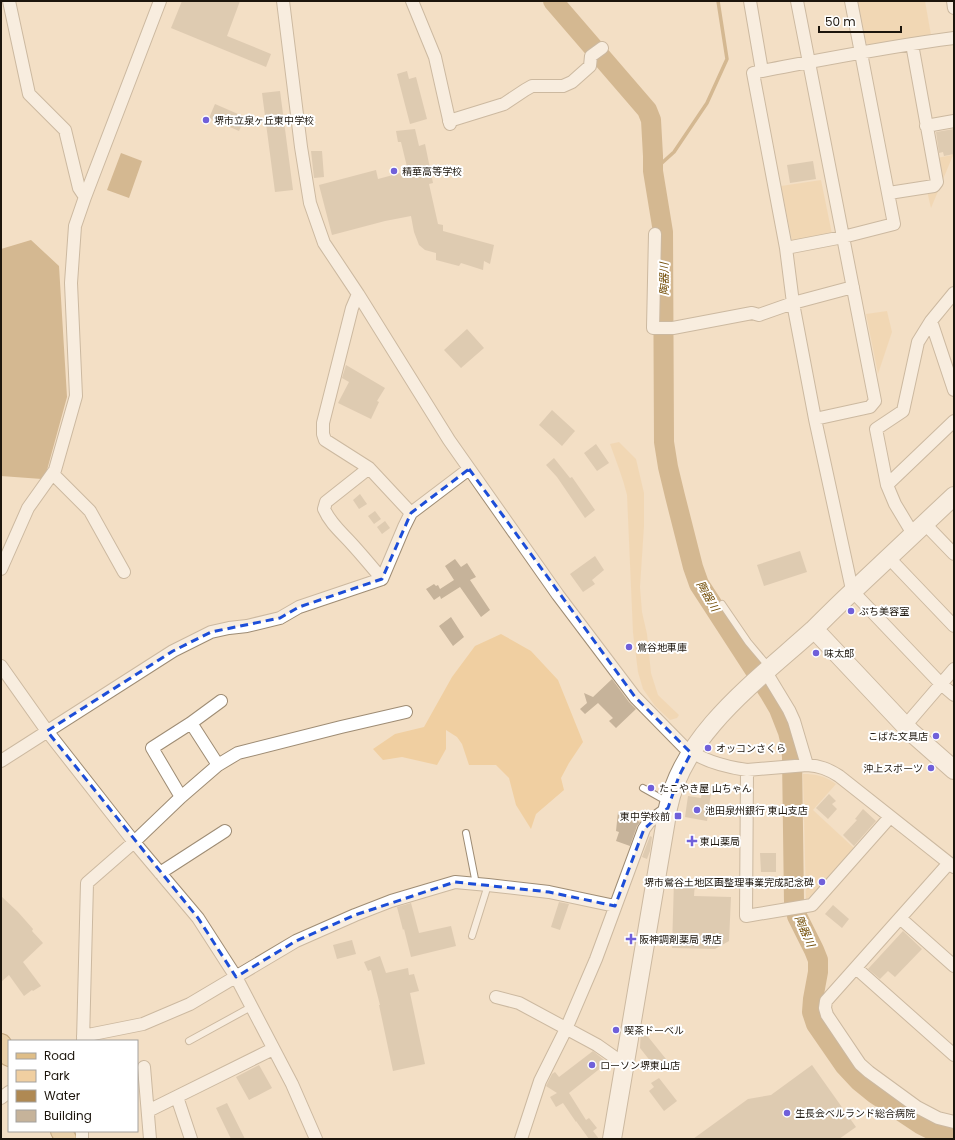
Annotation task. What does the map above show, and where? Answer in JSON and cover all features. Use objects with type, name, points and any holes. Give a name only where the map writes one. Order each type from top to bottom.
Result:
[{"type":"main road","points":[[1,1044],[8,1054]]},
{"type":"street","points":[[9,1],[29,94],[64,130],[79,188],[85,197]]},
{"type":"street","points":[[1,569],[28,508],[53,474],[60,456],[76,396],[71,283],[76,226],[85,197],[160,1]]},
{"type":"street","points":[[283,1],[301,147],[310,203],[324,243],[358,294],[449,440],[558,596],[635,697],[684,747],[692,753],[705,759],[746,770],[797,766],[815,766],[827,769],[839,776],[951,865],[900,918],[826,1002],[825,1008],[827,1016],[860,1064],[869,1072],[917,1107],[938,1118],[954,1122]]},
{"type":"street","points":[[412,1],[435,57],[450,122],[504,104],[532,86],[563,86],[572,82],[590,66],[592,56],[599,51]]},
{"type":"street","points":[[750,1],[762,71]]},
{"type":"street","points":[[797,1],[875,401],[870,407],[815,420]]},
{"type":"street","points":[[786,248],[843,237],[894,224],[850,1]]},
{"type":"street","points":[[953,1],[954,8]]},
{"type":"street","points":[[954,38],[861,52],[753,73],[786,248],[793,303],[815,420],[853,591],[941,684],[954,695]]},
{"type":"street","points":[[888,194],[934,186],[937,182],[912,44]]},
{"type":"street","points":[[926,126],[954,121]]},
{"type":"street","points":[[655,234],[653,328],[673,328],[752,313],[759,315],[793,303],[853,287]]},
{"type":"street","points":[[954,293],[931,321],[918,342],[903,411],[876,429],[887,485],[895,504],[919,529],[954,554]]},
{"type":"street","points":[[358,294],[352,308],[325,415],[323,434],[326,440],[369,468],[411,513]]},
{"type":"street","points":[[931,321],[954,390]]},
{"type":"street","points":[[887,485],[954,421]]},
{"type":"street","points":[[369,468],[326,502],[324,509],[337,530],[350,542],[382,579]]},
{"type":"street","points":[[1,761],[174,651],[211,632],[247,626],[280,618],[299,607],[382,579],[411,513],[469,469]]},
{"type":"street","points":[[53,474],[90,511],[124,572]]},
{"type":"street","points":[[612,1139],[668,806],[685,762],[716,720],[954,496]]},
{"type":"street","points":[[889,558],[954,626]]},
{"type":"street","points":[[814,629],[905,726],[954,770]]},
{"type":"street","points":[[1,666],[47,731],[134,842],[198,918],[236,978],[292,1084],[316,1139]]},
{"type":"street","points":[[905,726],[954,669]]},
{"type":"street","points":[[763,675],[789,710],[794,721],[797,766]]},
{"type":"street","points":[[181,797],[152,748],[191,723],[220,701]]},
{"type":"street","points":[[406,712],[341,726],[238,753],[218,765],[87,883],[83,1038],[143,1024],[190,1004],[296,942],[355,915],[391,901],[455,882],[549,892],[615,906]]},
{"type":"street","points":[[191,723],[218,765]]},
{"type":"street","points":[[746,770],[746,916],[812,905],[890,817]]},
{"type":"street","points":[[521,1139],[540,1081],[566,1029],[596,959],[644,829],[668,806]]},
{"type":"street","points":[[160,873],[226,831]]},
{"type":"street","points":[[900,918],[954,966]]},
{"type":"street","points":[[856,968],[954,1055]]},
{"type":"street","points":[[496,997],[519,1003],[597,1045],[624,1064]]},
{"type":"street","points":[[148,1111],[273,1049]]},
{"type":"street","points":[[144,1067],[150,1139]]},
{"type":"street","points":[[177,1096],[191,1139]]},
{"type":"lane","points":[[722,604],[748,642],[763,675]]},
{"type":"lane","points":[[643,788],[668,806]]},
{"type":"lane","points":[[466,833],[482,884],[472,936]]},
{"type":"lane","points":[[188,1041],[251,1007]]},
{"type":"highlighted area","points":[[469,469],[635,697],[691,753],[679,776],[668,808],[644,829],[615,906],[549,892],[455,882],[355,915],[296,941],[236,977],[198,918],[47,731],[173,651],[211,632],[280,618],[299,607],[382,579],[411,513]]},
{"type":"green space","points":[[858,1],[925,1],[931,35],[870,46],[866,43]]},
{"type":"green space","points":[[950,142],[954,153],[931,208],[927,191],[939,188],[937,158],[952,155]]},
{"type":"green space","points":[[821,180],[832,234],[792,241],[781,186]]},
{"type":"green space","points":[[887,311],[892,332],[878,374],[866,314]]},
{"type":"green space","points":[[619,442],[636,459],[644,493],[644,526],[640,587],[642,612],[647,634],[651,673],[658,695],[679,715],[677,718],[670,720],[655,706],[643,689],[638,672],[633,633],[627,495],[610,444]]},
{"type":"green space","points":[[501,634],[531,651],[558,680],[583,742],[561,778],[564,790],[536,814],[531,829],[516,805],[509,778],[496,765],[469,765],[462,744],[457,737],[446,730],[446,749],[437,765],[402,757],[383,760],[373,749],[395,734],[424,727],[452,677],[475,646]]},
{"type":"green space","points":[[803,774],[820,776],[836,784],[813,810],[854,848],[811,900],[806,901]]},
{"type":"water","points":[[121,153],[142,161],[129,198],[107,190]]},
{"type":"water","points":[[31,240],[59,266],[67,397],[47,470],[42,479],[1,476],[1,249]]},
{"type":"building","points":[[182,1],[240,1],[227,36],[271,54],[266,67],[171,28]]},
{"type":"building","points":[[407,71],[409,79],[416,77],[427,119],[410,124],[397,74]]},
{"type":"building","points":[[280,91],[293,190],[275,192],[262,93]]},
{"type":"building","points":[[215,104],[245,117],[239,131],[209,118]]},
{"type":"building","points":[[415,129],[419,146],[425,144],[433,183],[429,184],[438,224],[443,225],[443,231],[494,245],[490,264],[484,261],[483,270],[461,263],[459,266],[436,260],[436,253],[425,250],[419,245],[414,232],[411,216],[385,221],[332,235],[319,185],[376,170],[378,179],[408,171],[401,142],[398,142],[396,131]]},
{"type":"building","points":[[954,129],[954,154],[944,156],[943,152],[939,153],[936,132]]},
{"type":"building","points":[[311,151],[322,151],[324,177],[314,178]]},
{"type":"building","points":[[813,161],[816,179],[790,183],[787,165]]},
{"type":"building","points":[[467,329],[484,348],[461,368],[444,350]]},
{"type":"building","points":[[346,365],[385,388],[377,401],[379,402],[371,419],[338,403],[349,382],[342,378]]},
{"type":"building","points":[[552,410],[575,431],[562,446],[539,425]]},
{"type":"building","points":[[596,444],[609,463],[597,471],[584,453]]},
{"type":"building","points":[[554,458],[570,478],[572,477],[595,510],[585,518],[557,477],[546,465]]},
{"type":"building","points":[[360,494],[367,504],[359,509],[353,500]]},
{"type":"building","points":[[375,511],[381,519],[374,524],[368,516]]},
{"type":"building","points":[[385,521],[390,528],[382,534],[377,527]]},
{"type":"building","points":[[800,551],[807,572],[764,586],[757,565]]},
{"type":"building","points":[[595,556],[604,570],[592,580],[595,584],[583,592],[570,574]]},
{"type":"building","points":[[455,559],[461,567],[467,563],[476,577],[470,580],[490,610],[481,617],[460,587],[441,599],[440,596],[434,600],[426,589],[434,584],[436,586],[438,585],[440,589],[454,580],[445,566]]},
{"type":"building","points":[[451,617],[464,637],[453,646],[439,626]]},
{"type":"building","points":[[612,679],[636,709],[616,728],[609,721],[613,718],[598,703],[585,714],[580,709],[587,703],[584,693],[593,697]]},
{"type":"building","points":[[702,792],[711,793],[707,821],[685,817],[688,796],[701,798]]},
{"type":"building","points":[[829,794],[836,801],[832,804],[837,809],[828,819],[816,808]]},
{"type":"building","points":[[863,809],[876,821],[854,846],[843,835],[857,820],[855,819]]},
{"type":"building","points":[[618,812],[640,822],[637,826],[630,846],[616,841],[619,832],[616,831]]},
{"type":"building","points":[[650,836],[652,837],[647,859],[642,857]]},
{"type":"building","points":[[760,853],[776,853],[776,872],[761,872]]},
{"type":"building","points":[[674,881],[695,882],[694,896],[731,897],[729,941],[715,949],[672,948]]},
{"type":"building","points":[[1,896],[18,912],[43,943],[23,962],[41,986],[24,996],[9,975],[1,982]]},
{"type":"building","points":[[559,902],[569,904],[560,930],[551,927]]},
{"type":"building","points":[[411,903],[419,933],[451,926],[456,946],[411,957],[397,907]]},
{"type":"building","points":[[833,905],[849,919],[842,928],[825,914]]},
{"type":"building","points":[[903,931],[922,949],[895,977],[888,971],[880,979],[868,969]]},
{"type":"building","points":[[352,940],[356,954],[337,959],[333,945]]},
{"type":"building","points":[[380,956],[386,973],[408,968],[409,975],[414,974],[419,991],[410,993],[425,1064],[393,1071],[380,1005],[371,970],[368,971],[364,962]]},
{"type":"building","points":[[641,1028],[670,1064],[659,1072],[640,1048]]},
{"type":"building","points":[[593,1051],[607,1063],[569,1093],[586,1120],[589,1118],[597,1128],[593,1131],[599,1139],[589,1139],[563,1103],[556,1107],[550,1097],[557,1093],[546,1086],[552,1074],[555,1072],[559,1077]]},
{"type":"building","points":[[259,1065],[272,1088],[249,1100],[236,1077]]},
{"type":"building","name":"生長会ベルランド総合病院","points":[[812,1065],[856,1127],[839,1139],[693,1139],[748,1099],[771,1095]]},
{"type":"building","points":[[659,1078],[677,1101],[664,1111],[649,1091],[654,1087],[651,1083]]},
{"type":"building","points":[[227,1103],[245,1139],[231,1139],[216,1108]]},
{"type":"waterway","name":"陶器川","points":[[553,1],[647,110],[651,120],[653,171],[663,232],[664,442],[668,467],[693,567],[699,584],[769,692],[779,709],[788,732],[792,757],[794,902],[797,916],[818,960],[818,972],[812,1012],[816,1024],[845,1066],[859,1081],[875,1094],[920,1124],[930,1129],[954,1135]]},
{"type":"waterway","points":[[653,171],[674,152],[707,103],[727,59],[718,1]]},
{"type":"place","name":"堺市立泉ヶ丘東中学校","points":[[206,120]]},
{"type":"place","name":"精華高等学校","points":[[394,171]]},
{"type":"place","name":"ぷち美容室","points":[[851,611]]},
{"type":"place","name":"鴬谷地車庫","points":[[629,647]]},
{"type":"place","name":"味太郎","points":[[816,653]]},
{"type":"place","name":"こばた文具店","points":[[936,736]]},
{"type":"place","name":"オッコンさくら","points":[[708,748]]},
{"type":"place","name":"沖上スポーツ","points":[[931,768]]},
{"type":"place","name":"たこやき屋 山ちゃん","points":[[651,788]]},
{"type":"place","name":"池田泉州銀行 東山支店","points":[[697,810]]},
{"type":"place","name":"東中学校前","points":[[678,816]]},
{"type":"place","name":"東山薬局","points":[[692,841]]},
{"type":"place","name":"堺市鶯谷土地区画整理事業完成記念碑","points":[[822,882]]},
{"type":"place","name":"阪神調剤薬局 堺店","points":[[631,939]]},
{"type":"place","name":"喫茶ドーベル","points":[[616,1030]]},
{"type":"place","name":"ローソン堺東山店","points":[[592,1065]]},
{"type":"place","name":"生長会ベルランド総合病院","points":[[787,1113]]}]
